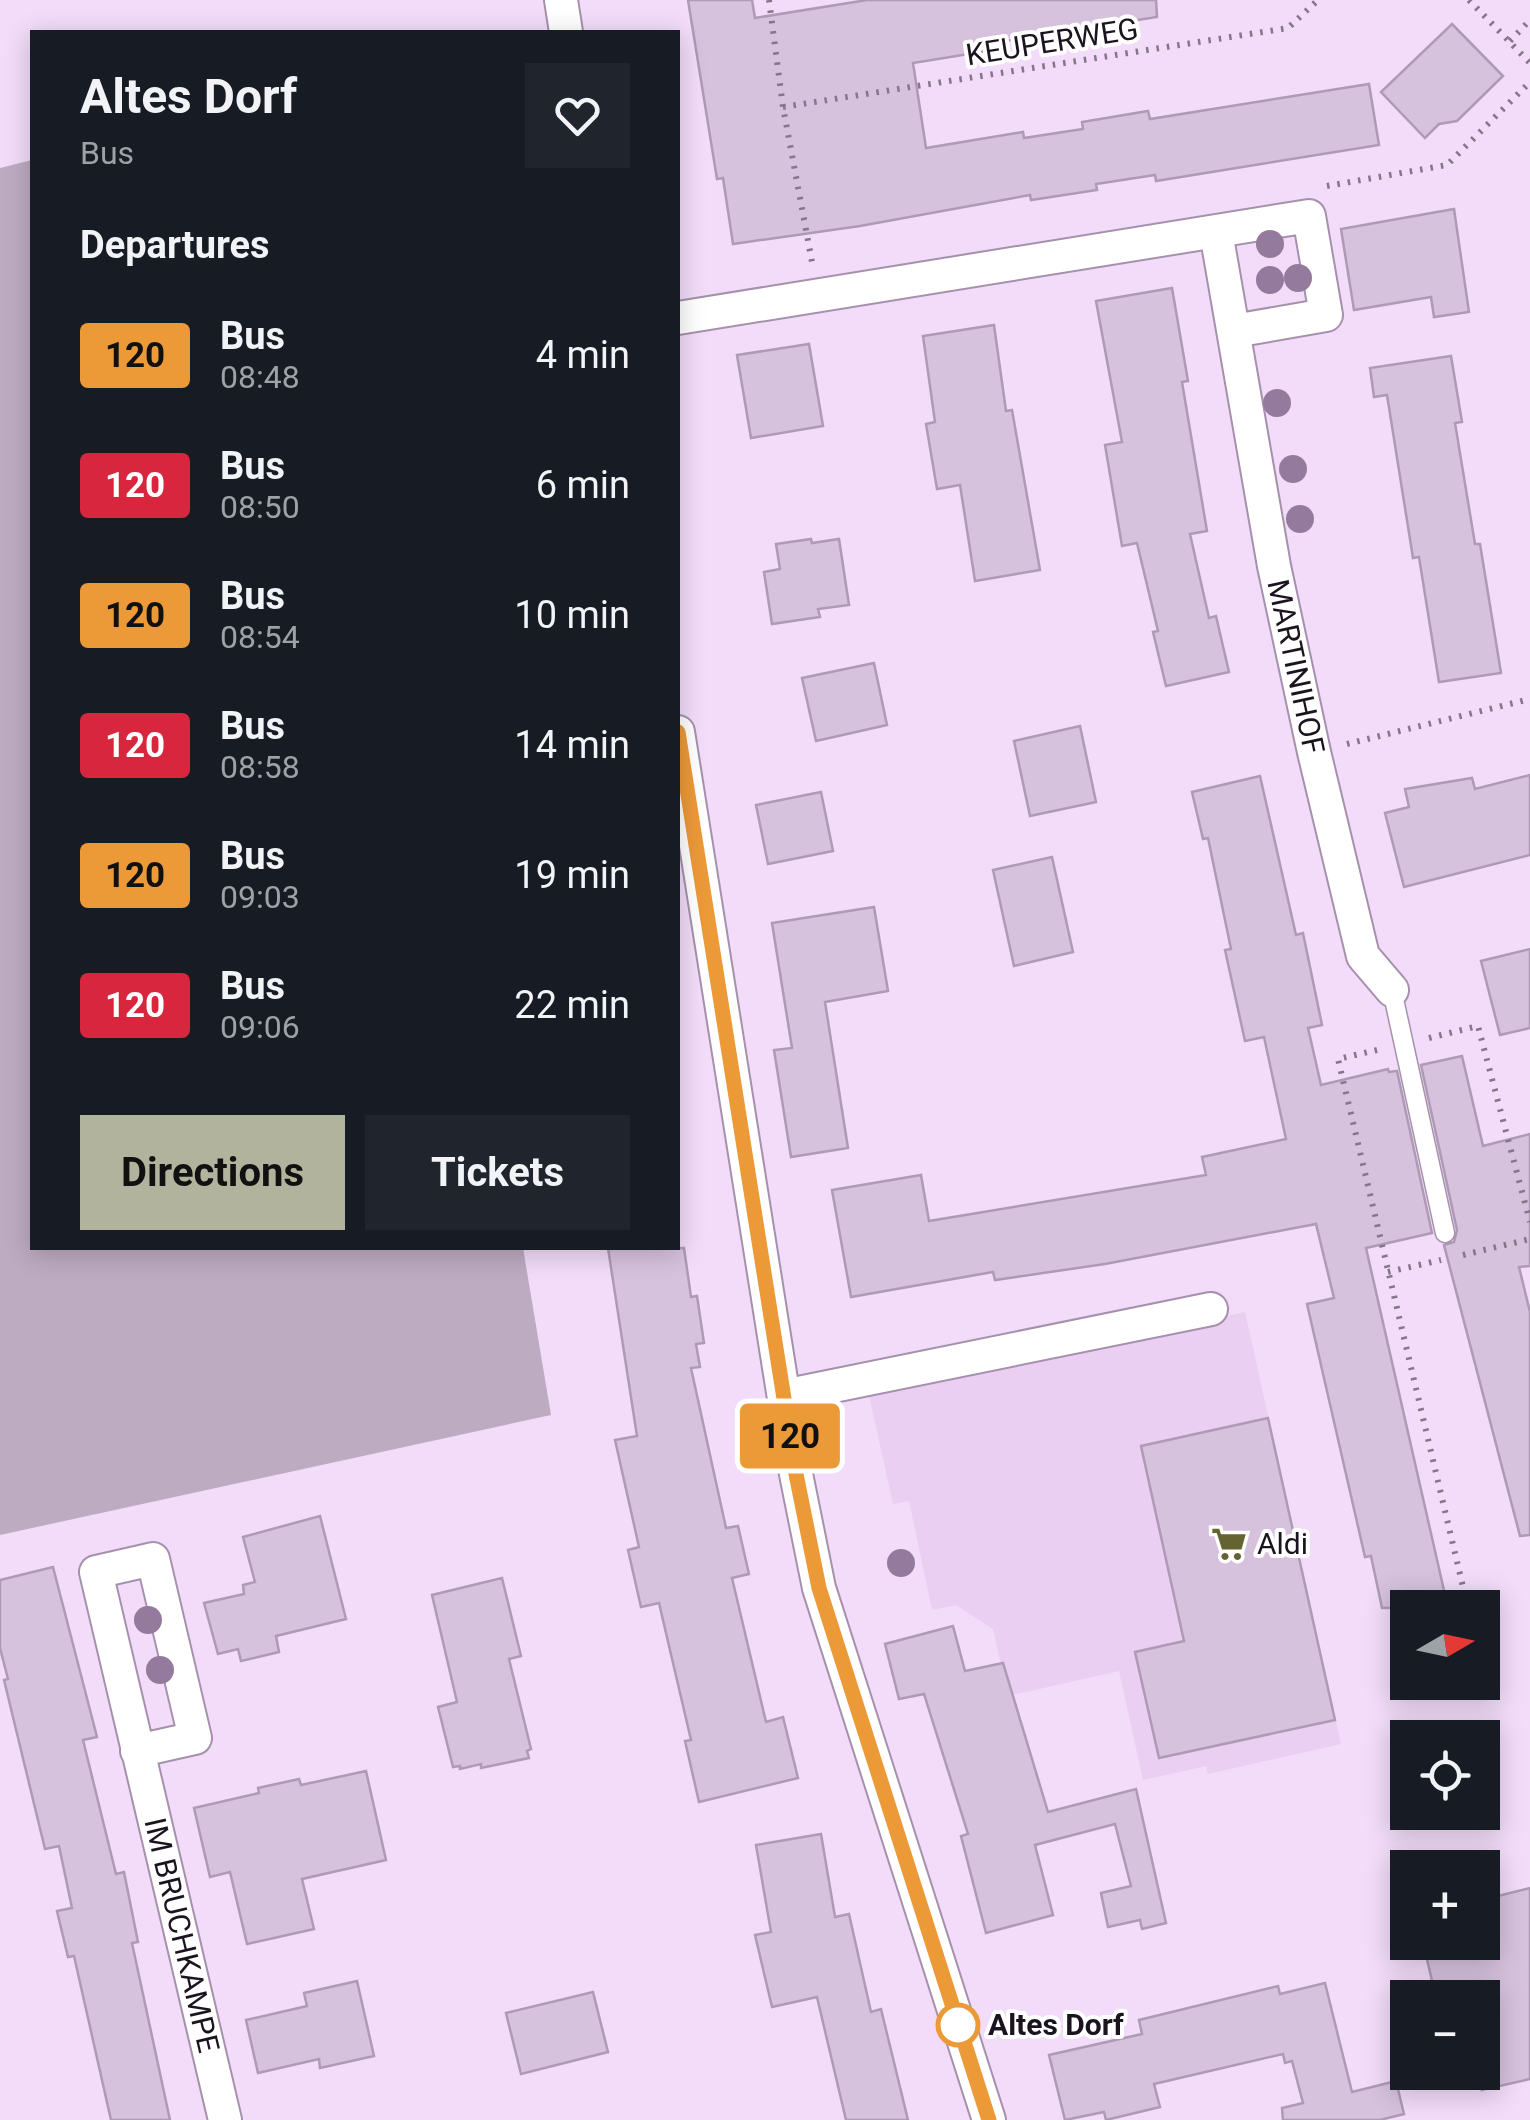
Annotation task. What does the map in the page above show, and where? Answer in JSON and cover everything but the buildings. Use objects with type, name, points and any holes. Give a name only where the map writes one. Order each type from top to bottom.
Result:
[{"type":"street","points":[[561,0],[566,30]]},
{"type":"street","points":[[680,318],[1309,216],[1326,316],[1234,331]]},
{"type":"street","name":"MARTINIHOF","points":[[1216,232],[1274,566],[1314,752],[1363,956],[1392,990]]},
{"type":"street","points":[[680,745],[784,1396],[819,1588],[988,2120]]},
{"type":"street","points":[[784,1396],[1211,1309]]},
{"type":"street","name":"IM BRUCHKAMPE","points":[[137,1751],[195,1738],[153,1559],[96,1572],[137,1751],[225,2120]]},
{"type":"lane","points":[[1392,990],[1445,1233]]},
{"type":"path","points":[[769,0],[818,293]]},
{"type":"path","name":"KEUPERWEG","points":[[784,107],[1288,28],[1318,0]]},
{"type":"path","points":[[1469,0],[1530,63]]},
{"type":"path","points":[[1510,41],[1530,20]]},
{"type":"path","points":[[1309,216],[1324,186],[1447,164],[1530,82]]},
{"type":"path","points":[[1314,752],[1530,699]]},
{"type":"shaded area","points":[[30,160],[30,1250],[523,1250],[551,1415],[0,1535],[0,168]]},
{"type":"shaded area","points":[[1245,1312],[1341,1744],[1208,1774],[1206,1766],[1143,1780],[1119,1671],[1008,1696],[993,1629],[956,1605],[932,1610],[909,1501],[893,1504],[869,1395]]},
{"type":"bus line","name":"120","points":[[680,745],[796,1474],[819,1588],[989,2120]]},
{"type":"place","name":"Aldi","points":[[1229,1544]]},
{"type":"place","name":"Altes Dorf","points":[[958,2025]]}]
